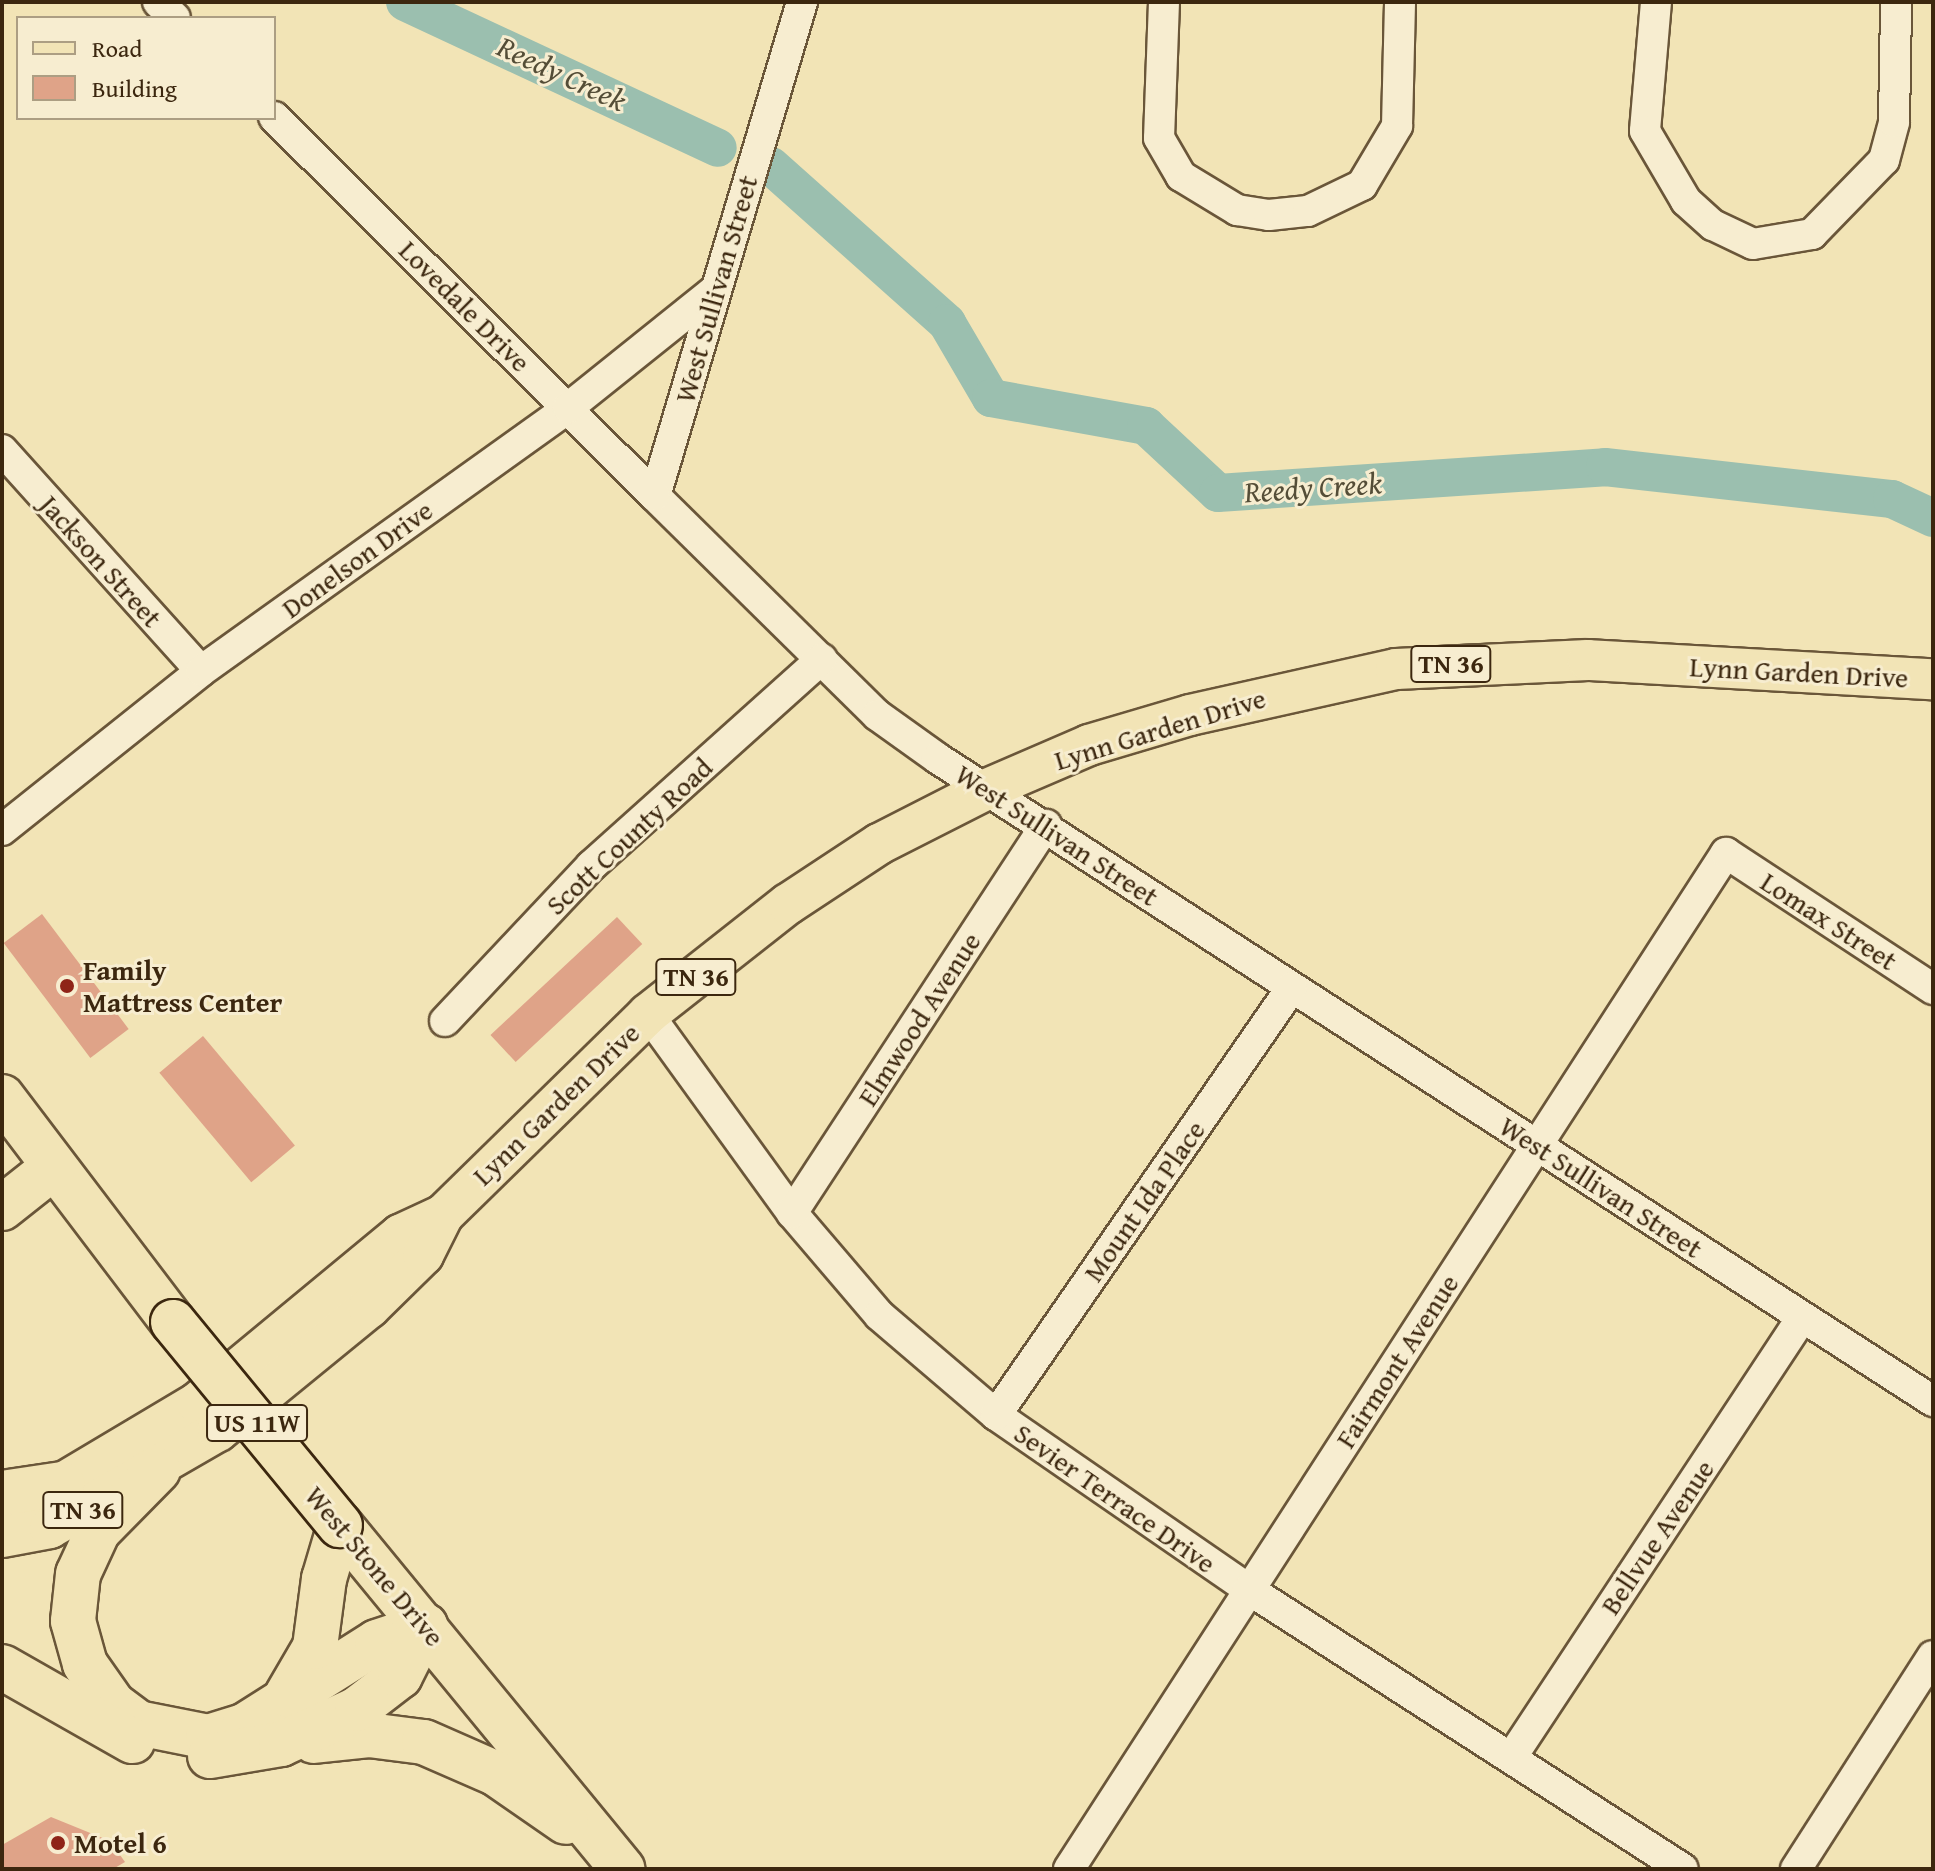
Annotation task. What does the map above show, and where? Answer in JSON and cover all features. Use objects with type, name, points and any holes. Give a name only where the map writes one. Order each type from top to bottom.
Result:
[{"type":"highway","name":"West Stone Drive","points":[[4,1107],[173,1322],[622,1868]]},
{"type":"highway","points":[[2,1208],[54,1167]]},
{"type":"highway","points":[[158,1470],[98,1531],[78,1574],[73,1621],[85,1664],[113,1704],[138,1723],[169,1733],[208,1737],[274,1729],[357,1709],[400,1676],[425,1626]]},
{"type":"highway","points":[[2,1493],[62,1484]]},
{"type":"highway","points":[[274,1729],[315,1647],[324,1579],[340,1525]]},
{"type":"highway","points":[[2,1667],[127,1739],[167,1753],[204,1757],[274,1729],[424,1742],[495,1773],[622,1868]]},
{"type":"main road","name":"Lynn Garden Drive","points":[[2,1537],[50,1528],[158,1470],[264,1396],[369,1308],[423,1255],[443,1215],[648,1014],[788,904],[866,852],[987,789],[1089,745],[1190,715],[1396,669],[1588,660],[1933,679]]},
{"type":"main road","name":"Lynn Garden Drive","points":[[2,1528],[62,1484],[197,1403],[400,1235],[443,1215]]},
{"type":"street","points":[[158,2],[173,16]]},
{"type":"street","name":"West Sullivan Street","points":[[802,2],[713,292],[655,496],[877,715],[1801,1319],[1933,1401]]},
{"type":"street","points":[[1164,2],[1159,138],[1181,176],[1237,210],[1269,215],[1308,211],[1362,185],[1397,126],[1400,2]]},
{"type":"street","points":[[1656,2],[1645,131],[1686,201],[1713,225],[1753,244],[1812,234],[1884,160],[1894,122],[1896,2]]},
{"type":"street","name":"Lovedale Drive","points":[[276,119],[655,496]]},
{"type":"street","name":"Donelson Drive","points":[[2,830],[201,671],[568,408],[713,292]]},
{"type":"street","name":"Jackson Street","points":[[2,450],[201,671]]},
{"type":"street","name":"Scott County Road","points":[[445,1021],[591,866],[822,659]]},
{"type":"street","name":"Elmwood Avenue","points":[[792,1213],[1046,825]]},
{"type":"street","name":"Lomax Street","points":[[1726,853],[1933,989]]},
{"type":"street","name":"Fairmont Avenue","points":[[1069,1869],[1726,853]]},
{"type":"street","name":"Mount Ida Place","points":[[996,1415],[1292,987]]},
{"type":"street","name":"Sevier Terrace Drive","points":[[648,1014],[792,1213],[879,1315],[996,1415],[1248,1589],[1513,1755],[1683,1869]]},
{"type":"street","name":"Bellvue Avenue","points":[[1513,1755],[1801,1319]]},
{"type":"street","points":[[1796,1869],[1933,1656]]},
{"type":"building","name":"Family Mattress Center","points":[[42,914],[129,1029],[90,1058],[4,943]]},
{"type":"building","points":[[617,917],[642,944],[516,1062],[490,1035]]},
{"type":"building","points":[[203,1036],[295,1146],[251,1182],[159,1073]]},
{"type":"building","name":"Motel 6","points":[[51,1817],[110,1841],[125,1862],[113,1869],[2,1869],[2,1845]]},
{"type":"waterway","name":"Reedy Creek","points":[[405,2],[718,148]]},
{"type":"waterway","name":"Reedy Creek","points":[[771,166],[947,323],[991,398],[1146,426],[1218,493],[1605,467],[1892,499],[1933,518]]},
{"type":"place","name":"Family Mattress Center","points":[[67,986]]},
{"type":"place","name":"Motel 6","points":[[58,1843]]}]
